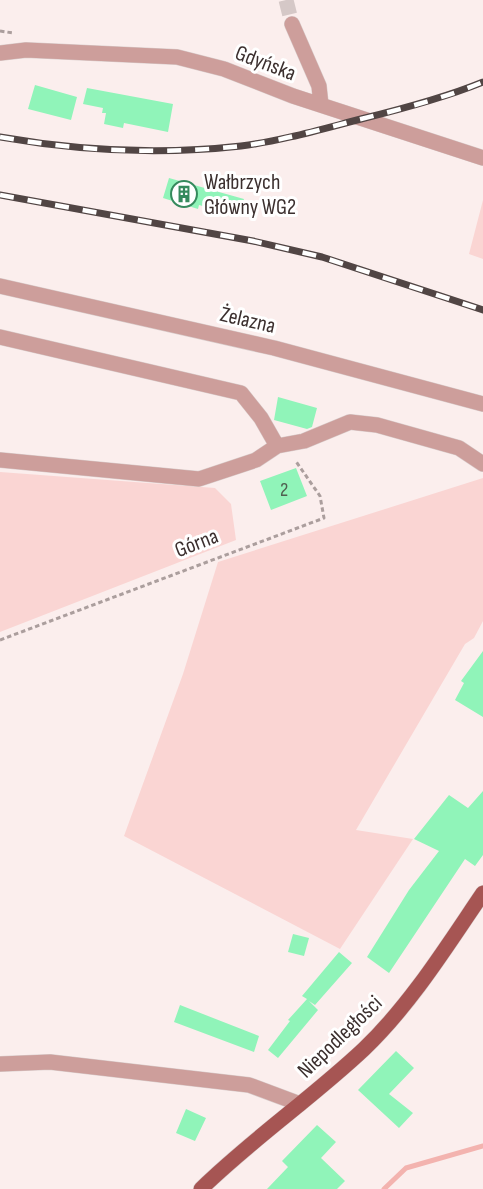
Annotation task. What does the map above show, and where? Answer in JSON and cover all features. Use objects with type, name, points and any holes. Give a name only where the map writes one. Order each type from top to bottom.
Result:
[{"type":"main road","name":"Niepodległości","points":[[201,1189],[365,1048],[391,1020],[483,893]]},
{"type":"street","points":[[292,24],[319,86],[321,105]]},
{"type":"street","name":"Gdyńska","points":[[0,43],[25,50]]},
{"type":"street","name":"Gdyńska","points":[[0,53],[25,50],[177,57],[224,69],[321,105],[483,158]]},
{"type":"street","name":"Żelazna","points":[[0,286],[274,348],[483,404]]},
{"type":"street","points":[[0,337],[241,393],[261,418],[277,446]]},
{"type":"street","points":[[0,460],[200,479],[256,460],[277,446],[304,441],[350,422],[377,425],[459,448],[483,464]]},
{"type":"street","points":[[0,1064],[50,1062],[249,1085],[300,1104]]},
{"type":"path","name":"Górna","points":[[0,640],[324,518],[320,496],[298,462],[277,446]]},
{"type":"shaded area","points":[[483,200],[483,259],[469,254]]},
{"type":"shaded area","points":[[0,472],[215,488],[231,504],[236,540],[0,632]]},
{"type":"shaded area","points":[[483,478],[483,621],[474,638],[465,644],[356,830],[413,839],[340,949],[124,836],[183,674],[218,562]]},
{"type":"building","points":[[35,85],[77,97],[71,120],[28,109]]},
{"type":"building","points":[[87,88],[173,104],[168,132],[124,123],[123,128],[104,124],[106,113],[102,113],[103,108],[83,104]]},
{"type":"building","points":[[169,178],[244,199],[239,216],[199,205],[198,209],[163,198]]},
{"type":"building","points":[[278,397],[317,408],[312,427],[307,429],[274,420]]},
{"type":"building","points":[[296,468],[307,496],[271,510],[260,481]]},
{"type":"building","points":[[483,651],[483,717],[455,700],[464,683],[461,681]]},
{"type":"building","points":[[483,791],[483,855],[475,866],[465,859],[389,973],[367,957],[409,890],[439,851],[414,839],[449,795],[468,808]]},
{"type":"building","points":[[293,934],[309,938],[304,956],[288,952]]},
{"type":"building","points":[[339,952],[352,963],[315,1005],[309,1001],[318,1010],[278,1058],[268,1050],[290,1021],[288,1020],[307,999],[302,996]]},
{"type":"building","points":[[180,1005],[259,1036],[254,1052],[174,1022]]},
{"type":"building","points":[[396,1051],[414,1068],[389,1094],[413,1113],[399,1128],[358,1090]]},
{"type":"building","points":[[186,1109],[206,1118],[195,1141],[176,1133]]},
{"type":"building","points":[[317,1125],[336,1142],[321,1158],[345,1181],[337,1189],[267,1189],[288,1167],[282,1161]]},
{"type":"waterway","points":[[384,1189],[406,1168],[483,1146]]},
{"type":"tunnel","points":[[286,0],[292,24]]},
{"type":"railway","points":[[0,137],[60,146],[120,150],[211,149],[241,146],[286,138],[392,111],[483,82]]},
{"type":"railway","points":[[0,195],[253,241],[322,257],[483,310]]},
{"type":"place","name":"Wałbrzych Główny WG2","points":[[184,194]]}]
